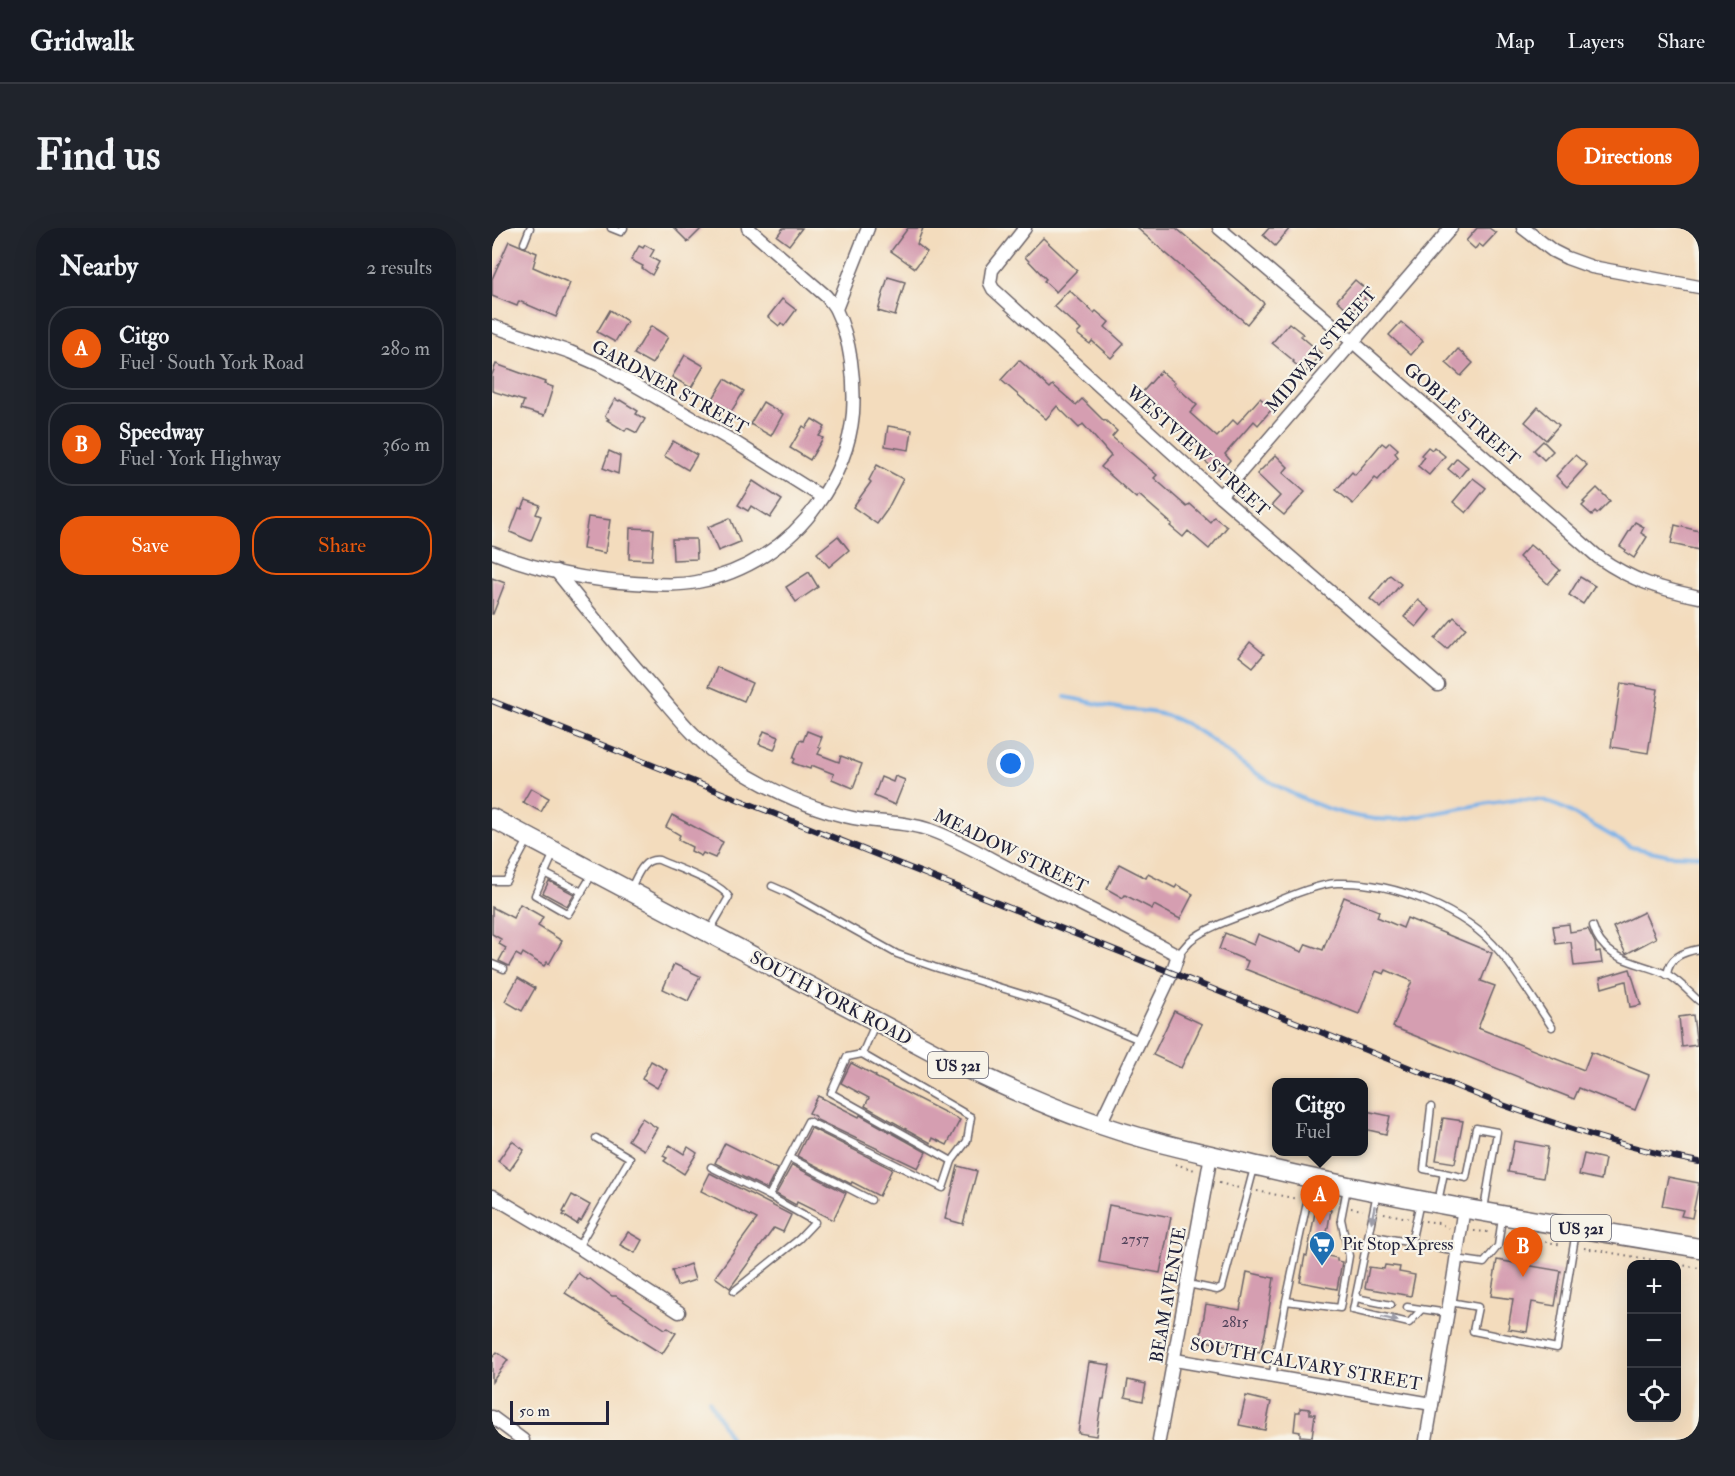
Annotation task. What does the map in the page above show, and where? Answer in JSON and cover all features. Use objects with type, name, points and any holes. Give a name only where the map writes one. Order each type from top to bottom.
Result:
[{"type":"main road","name":"SOUTH YORK ROAD","points":[[492,818],[949,1060],[1015,1091],[1088,1121],[1158,1142],[1254,1166],[1347,1186],[1464,1207]]},
{"type":"main road","name":"US 321","points":[[1464,1207],[1699,1248]]},
{"type":"street","points":[[492,552],[582,578],[668,585],[696,582],[726,575],[768,553],[808,518],[831,483],[845,455],[849,440],[852,420],[848,346],[836,309],[826,296],[748,228]]},
{"type":"street","points":[[836,309],[868,228]]},
{"type":"street","name":"WESTVIEW STREET","points":[[1025,228],[992,270],[990,283],[993,290],[1220,496],[1438,685]]},
{"type":"street","name":"GOBLE STREET","points":[[1219,228],[1598,557],[1617,570],[1646,584],[1699,597]]},
{"type":"street","name":"MIDWAY STREET","points":[[1220,496],[1450,228]]},
{"type":"street","points":[[1523,228],[1553,251],[1584,264],[1699,287]]},
{"type":"street","name":"GARDNER STREET","points":[[492,326],[570,352],[600,365],[725,437],[822,497]]},
{"type":"street","name":"MEADOW STREET","points":[[556,571],[681,721],[727,763],[791,797],[837,814],[856,819],[912,825],[929,830],[964,845],[1178,955]]},
{"type":"street","points":[[1100,1124],[1172,973],[1178,955]]},
{"type":"street","name":"BEAM AVENUE","points":[[1159,1440],[1211,1155]]},
{"type":"street","points":[[492,1196],[578,1247],[679,1312]]},
{"type":"street","points":[[1426,1440],[1464,1207]]},
{"type":"street","name":"SOUTH CALVARY STREET","points":[[1175,1360],[1432,1404]]},
{"type":"street","points":[[492,1417],[523,1440]]},
{"type":"lane","points":[[524,243],[530,228]]},
{"type":"lane","points":[[611,228],[621,232],[624,228]]},
{"type":"lane","points":[[492,881],[506,881],[529,838]]},
{"type":"lane","points":[[555,852],[535,895],[568,914],[594,872]]},
{"type":"lane","points":[[630,891],[646,862],[652,859],[717,886],[729,897],[708,933]]},
{"type":"lane","points":[[544,873],[582,892]]},
{"type":"lane","points":[[1178,955],[1190,941],[1203,932],[1285,898],[1336,883],[1376,886],[1417,897],[1450,912],[1472,927],[1499,951],[1552,1027]]},
{"type":"lane","points":[[772,886],[897,954],[1053,1004],[1140,1040]]},
{"type":"lane","points":[[1593,926],[1602,944],[1610,951],[1644,968],[1667,975],[1699,1001]]},
{"type":"lane","points":[[1667,975],[1671,962],[1677,956],[1688,951],[1699,950]]},
{"type":"lane","points":[[492,964],[504,969]]},
{"type":"lane","points":[[862,1053],[877,1022]]},
{"type":"lane","points":[[769,1196],[808,1121],[943,1188],[952,1161],[967,1141],[971,1117],[862,1053],[848,1057],[831,1094],[952,1161]]},
{"type":"lane","points":[[1431,1107],[1424,1169],[1466,1178],[1476,1128],[1497,1132],[1484,1211]]},
{"type":"lane","points":[[578,1247],[630,1158],[596,1138]]},
{"type":"lane","points":[[790,1158],[871,1200]]},
{"type":"lane","points":[[1188,1284],[1217,1290],[1222,1288],[1254,1166]]},
{"type":"lane","points":[[711,1167],[815,1222],[799,1239],[734,1291]]},
{"type":"lane","points":[[1411,1243],[1417,1219],[1444,1173]]},
{"type":"lane","points":[[1272,1377],[1312,1179]]},
{"type":"lane","points":[[1286,1301],[1340,1308],[1349,1256],[1341,1219],[1347,1186]]},
{"type":"lane","points":[[1378,1192],[1353,1310],[1409,1323],[1421,1310]]},
{"type":"lane","points":[[1369,1235],[1411,1243],[1484,1263],[1498,1246],[1503,1214]]},
{"type":"lane","points":[[1407,1307],[1421,1310],[1478,1307],[1473,1331],[1557,1348],[1577,1228]]},
{"type":"lane","points":[[1356,1298],[1391,1305]]},
{"type":"path","points":[[1175,1164],[1195,1170],[1222,1185],[1439,1223],[1444,1227],[1461,1230],[1480,1230],[1699,1268]]},
{"type":"building","points":[[674,228],[702,228],[688,242]]},
{"type":"building","points":[[783,228],[802,228],[789,245],[777,236]]},
{"type":"building","points":[[908,228],[923,228],[917,244],[927,252],[915,268],[891,251]]},
{"type":"building","points":[[1137,228],[1176,228],[1264,303],[1247,324]]},
{"type":"building","points":[[1269,228],[1290,228],[1275,246],[1263,235]]},
{"type":"building","points":[[1477,228],[1489,228],[1496,233],[1483,247],[1479,244],[1475,249],[1466,241]]},
{"type":"building","points":[[1043,238],[1077,270],[1056,292],[1025,257]]},
{"type":"building","points":[[509,241],[537,253],[533,267],[570,283],[556,317],[519,301],[517,306],[492,296],[492,279]]},
{"type":"building","points":[[645,245],[654,250],[650,257],[659,262],[652,275],[642,268],[643,266],[631,260],[639,246],[643,248]]},
{"type":"building","points":[[888,277],[905,282],[895,316],[878,311]]},
{"type":"building","points":[[1355,280],[1369,292],[1364,299],[1366,302],[1361,308],[1356,307],[1352,313],[1337,300]]},
{"type":"building","points":[[1069,290],[1094,313],[1096,311],[1109,322],[1105,327],[1124,344],[1111,358],[1092,341],[1090,344],[1077,334],[1081,330],[1054,306]]},
{"type":"building","points":[[782,299],[796,310],[784,326],[781,323],[779,326],[768,317]]},
{"type":"building","points":[[610,310],[627,321],[615,342],[597,332]]},
{"type":"building","points":[[1401,322],[1423,341],[1411,355],[1389,335]]},
{"type":"building","points":[[1289,323],[1322,354],[1305,373],[1272,343]]},
{"type":"building","points":[[651,326],[668,337],[652,364],[634,354]]},
{"type":"building","points":[[1458,349],[1473,363],[1461,376],[1446,363]]},
{"type":"building","points":[[685,355],[704,366],[691,388],[672,377]]},
{"type":"building","points":[[1019,360],[1050,388],[1053,385],[1076,405],[1082,399],[1117,431],[1112,437],[1157,475],[1154,478],[1187,507],[1190,504],[1210,522],[1214,517],[1227,527],[1209,549],[1188,531],[1183,537],[1170,526],[1172,524],[1139,495],[1136,498],[1101,467],[1111,456],[1083,424],[1079,428],[1057,406],[1046,419],[1001,380]]},
{"type":"building","points":[[496,364],[553,387],[544,416],[521,409],[524,401],[492,391],[492,375]]},
{"type":"building","points":[[1161,371],[1197,405],[1190,413],[1217,437],[1233,420],[1237,424],[1260,398],[1272,409],[1258,425],[1254,421],[1225,454],[1230,460],[1221,471],[1218,468],[1216,470],[1202,459],[1206,454],[1186,436],[1188,433],[1156,404],[1154,406],[1140,395]]},
{"type":"building","points":[[725,379],[744,391],[731,412],[712,400]]},
{"type":"building","points":[[615,399],[638,411],[636,414],[645,419],[637,433],[627,428],[625,431],[607,420],[609,419],[605,416]]},
{"type":"building","points":[[763,402],[783,414],[771,436],[750,424]]},
{"type":"building","points":[[1538,407],[1559,425],[1546,440],[1525,422]]},
{"type":"building","points":[[812,419],[825,427],[819,436],[823,438],[810,460],[790,448],[803,426],[806,428]]},
{"type":"building","points":[[888,426],[912,430],[909,450],[885,446]]},
{"type":"building","points":[[673,441],[697,455],[688,470],[664,456]]},
{"type":"building","points":[[1543,441],[1553,451],[1544,460],[1534,450]]},
{"type":"building","points":[[1390,442],[1398,449],[1395,453],[1398,457],[1378,480],[1375,478],[1353,504],[1336,490],[1352,472],[1355,475],[1382,443],[1386,446]]},
{"type":"building","points":[[1428,447],[1432,450],[1434,447],[1445,456],[1429,475],[1418,466],[1424,458],[1421,455]]},
{"type":"building","points":[[609,451],[620,456],[618,474],[603,468]]},
{"type":"building","points":[[1276,455],[1288,467],[1283,473],[1305,492],[1284,515],[1272,505],[1280,496],[1257,474]]},
{"type":"building","points":[[1575,455],[1587,465],[1567,487],[1556,476]]},
{"type":"building","points":[[1457,458],[1468,467],[1459,478],[1448,469]]},
{"type":"building","points":[[877,465],[903,479],[877,524],[853,507],[871,482],[869,480]]},
{"type":"building","points":[[1473,478],[1486,488],[1466,513],[1453,502]]},
{"type":"building","points":[[753,481],[782,500],[770,518],[751,506],[748,511],[738,505]]},
{"type":"building","points":[[1597,488],[1610,501],[1597,514],[1595,512],[1592,515],[1582,506]]},
{"type":"building","points":[[526,500],[540,505],[536,514],[541,516],[531,541],[510,532],[519,508],[522,509]]},
{"type":"building","points":[[588,517],[610,520],[605,553],[583,549]]},
{"type":"building","points":[[730,518],[740,542],[718,551],[708,527]]},
{"type":"building","points":[[1635,522],[1644,527],[1641,533],[1647,537],[1634,558],[1620,546]]},
{"type":"building","points":[[1675,525],[1699,531],[1699,550],[1671,544]]},
{"type":"building","points":[[630,528],[654,529],[652,560],[629,559]]},
{"type":"building","points":[[838,536],[849,550],[829,567],[817,553]]},
{"type":"building","points":[[672,539],[696,539],[697,559],[673,560]]},
{"type":"building","points":[[1530,545],[1560,570],[1548,584],[1519,557]]},
{"type":"building","points":[[809,572],[818,587],[796,602],[786,587]]},
{"type":"building","points":[[1390,575],[1401,584],[1381,608],[1370,599]]},
{"type":"building","points":[[1580,577],[1595,586],[1583,604],[1569,595]]},
{"type":"building","points":[[492,578],[505,583],[493,614],[492,614]]},
{"type":"building","points":[[1418,600],[1430,610],[1416,627],[1404,617]]},
{"type":"building","points":[[1454,617],[1466,628],[1447,649],[1435,639]]},
{"type":"building","points":[[1250,642],[1264,654],[1253,667],[1239,656]]},
{"type":"building","points":[[717,667],[752,683],[744,701],[709,686]]},
{"type":"building","points":[[1621,683],[1658,689],[1648,753],[1611,747]]},
{"type":"building","points":[[764,731],[779,737],[774,750],[759,744]]},
{"type":"building","points":[[807,731],[822,737],[818,754],[839,762],[841,756],[862,764],[853,788],[832,779],[834,774],[814,766],[810,769],[793,763],[800,740],[803,741]]},
{"type":"building","points":[[895,776],[905,780],[895,805],[874,796],[881,777],[893,782]]},
{"type":"building","points":[[531,788],[549,798],[541,812],[523,802]]},
{"type":"building","points":[[672,815],[723,842],[715,858],[703,853],[701,856],[691,851],[692,847],[678,840],[680,835],[666,827]]},
{"type":"building","points":[[1119,864],[1146,878],[1148,874],[1175,888],[1177,885],[1193,894],[1180,919],[1154,905],[1152,909],[1125,895],[1123,898],[1107,889]]},
{"type":"building","points":[[549,881],[574,894],[567,906],[543,893]]},
{"type":"building","points":[[1344,897],[1379,911],[1377,917],[1403,928],[1407,918],[1492,953],[1481,981],[1495,986],[1478,1028],[1584,1070],[1591,1052],[1649,1075],[1635,1110],[1579,1088],[1574,1099],[1393,1027],[1412,981],[1386,970],[1384,974],[1376,971],[1359,1014],[1245,969],[1248,961],[1219,949],[1225,933],[1254,945],[1258,934],[1302,952],[1306,944],[1323,950]]},
{"type":"building","points":[[520,904],[543,917],[538,926],[562,941],[549,964],[547,962],[544,966],[523,953],[521,957],[516,954],[509,966],[499,961],[506,948],[499,944],[501,939],[492,934],[492,907],[513,918]]},
{"type":"building","points":[[1644,912],[1656,938],[1626,954],[1613,927]]},
{"type":"building","points":[[1569,924],[1570,932],[1588,929],[1595,943],[1596,952],[1600,951],[1602,963],[1574,966],[1571,942],[1556,944],[1553,926]]},
{"type":"building","points":[[674,964],[700,976],[688,1001],[663,989]]},
{"type":"building","points":[[1630,969],[1641,1005],[1630,1007],[1626,981],[1602,988],[1600,978]]},
{"type":"building","points":[[518,978],[535,988],[522,1011],[505,1001]]},
{"type":"building","points":[[1174,1011],[1202,1024],[1181,1068],[1153,1055]]},
{"type":"building","points":[[1693,1015],[1697,1045],[1682,1047],[1679,1017]]},
{"type":"building","points":[[651,1061],[667,1070],[657,1088],[642,1079]]},
{"type":"building","points":[[851,1063],[960,1120],[947,1145],[933,1138],[931,1143],[865,1106],[869,1098],[841,1083]]},
{"type":"building","points":[[818,1096],[859,1117],[860,1115],[926,1152],[918,1168],[815,1119],[816,1117],[809,1113]]},
{"type":"building","points":[[1368,1111],[1390,1116],[1386,1134],[1368,1130]]},
{"type":"building","points":[[642,1118],[657,1128],[644,1150],[628,1140]]},
{"type":"building","points":[[1443,1118],[1463,1121],[1455,1163],[1436,1160]]},
{"type":"building","points":[[811,1128],[892,1169],[879,1196],[797,1156]]},
{"type":"building","points":[[512,1141],[524,1150],[510,1170],[498,1161]]},
{"type":"building","points":[[1514,1141],[1548,1147],[1543,1178],[1508,1172]]},
{"type":"building","points":[[725,1143],[777,1169],[767,1189],[715,1163]]},
{"type":"building","points":[[670,1145],[684,1154],[688,1147],[697,1153],[684,1174],[664,1161],[667,1158],[663,1156]]},
{"type":"building","points":[[1584,1154],[1605,1159],[1601,1180],[1579,1175]]},
{"type":"building","points":[[792,1165],[846,1193],[833,1220],[776,1194]]},
{"type":"building","points":[[958,1166],[977,1171],[963,1224],[945,1219]]},
{"type":"building","points":[[710,1173],[791,1215],[783,1232],[774,1228],[730,1288],[715,1277],[757,1219],[701,1191]]},
{"type":"building","points":[[1668,1177],[1699,1183],[1692,1218],[1681,1216],[1683,1210],[1662,1206]]},
{"type":"building","points":[[572,1195],[590,1205],[577,1224],[563,1215]]},
{"type":"building","points":[[1109,1205],[1171,1217],[1160,1273],[1099,1262]]},
{"type":"building","points":[[1316,1207],[1331,1210],[1323,1255],[1337,1258],[1337,1261],[1342,1262],[1337,1289],[1300,1282]]},
{"type":"building","points":[[628,1232],[642,1240],[635,1253],[620,1245]]},
{"type":"building","points":[[1497,1260],[1561,1271],[1555,1306],[1532,1302],[1527,1332],[1508,1329],[1513,1299],[1491,1296]]},
{"type":"building","points":[[690,1264],[695,1280],[677,1286],[672,1271]]},
{"type":"building","points":[[1385,1265],[1400,1267],[1399,1272],[1415,1275],[1411,1296],[1365,1288],[1369,1267],[1384,1269]]},
{"type":"building","points":[[1247,1272],[1274,1278],[1260,1352],[1200,1340],[1206,1304],[1240,1310]]},
{"type":"building","points":[[578,1273],[665,1329],[668,1328],[676,1333],[662,1354],[565,1293]]},
{"type":"building","points":[[497,1352],[508,1360],[492,1382],[492,1358]]},
{"type":"building","points":[[1089,1362],[1110,1365],[1096,1436],[1078,1433]]},
{"type":"building","points":[[1128,1380],[1146,1384],[1143,1401],[1125,1397]]},
{"type":"building","points":[[1246,1396],[1271,1402],[1265,1430],[1239,1425]]},
{"type":"building","points":[[1300,1408],[1310,1409],[1310,1414],[1315,1414],[1312,1437],[1300,1436],[1300,1432],[1294,1431],[1296,1412],[1300,1412]]},
{"type":"waterway","points":[[1065,697],[1176,719],[1194,728],[1268,781],[1305,800],[1344,813],[1364,818],[1404,819],[1516,799],[1543,800],[1565,809],[1631,847],[1669,855],[1699,856]]},
{"type":"waterway","points":[[709,1400],[731,1440]]},
{"type":"railway","points":[[492,701],[1503,1105],[1600,1138],[1699,1162]]},
{"type":"place","name":"Citgo","points":[[1320,1225]]},
{"type":"place","name":"Pit Stop Xpress","points":[[1322,1267]]},
{"type":"place","name":"Speedway","points":[[1523,1277]]}]
